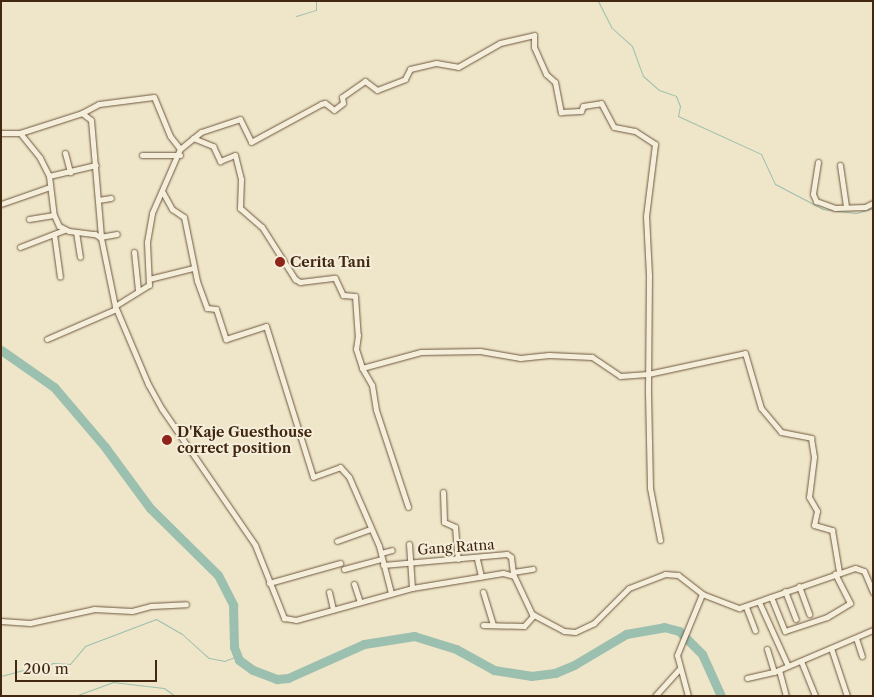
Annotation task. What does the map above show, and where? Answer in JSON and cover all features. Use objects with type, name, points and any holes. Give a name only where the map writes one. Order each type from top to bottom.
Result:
[{"type":"street","points":[[47,339],[116,307],[148,286],[148,235],[162,191],[180,152],[193,138],[203,131],[240,120],[247,139],[253,141],[323,103],[334,110],[342,103],[341,98],[351,89],[366,81],[377,90],[405,79],[410,69],[436,63],[458,67],[500,43],[534,36],[534,47],[546,74],[555,82],[561,112],[581,111],[582,106],[601,103],[614,127],[635,131],[655,144],[646,216],[650,276],[648,374],[650,488],[660,540]]},
{"type":"street","points":[[1,134],[20,133],[82,113],[100,104],[156,97],[170,136],[180,152]]},
{"type":"street","points":[[82,113],[91,120],[96,165],[100,236],[116,307],[158,403],[255,545],[279,611],[289,620],[412,588],[533,569]]},
{"type":"street","points":[[20,133],[49,176],[54,215],[64,230]]},
{"type":"street","points":[[193,138],[213,146],[220,161],[235,155],[241,179],[240,208],[262,227],[295,279],[300,282],[334,278],[344,295],[356,296],[358,332],[356,349],[362,368],[372,385],[376,410],[408,507]]},
{"type":"street","points":[[142,155],[180,152]]},
{"type":"street","points":[[65,154],[70,172]]},
{"type":"street","points":[[818,162],[815,200],[828,208],[846,206],[865,207],[873,202]]},
{"type":"street","points":[[49,176],[96,165]]},
{"type":"street","points":[[840,165],[846,206]]},
{"type":"street","points":[[1,204],[50,187]]},
{"type":"street","points":[[162,191],[172,208],[184,217],[193,268],[206,306],[216,309],[226,339],[266,326],[313,477],[341,468],[349,477],[381,556],[390,593]]},
{"type":"street","points":[[98,200],[111,198]]},
{"type":"street","points":[[29,219],[54,215]]},
{"type":"street","points":[[20,247],[64,230],[100,236],[117,234]]},
{"type":"street","points":[[76,232],[80,257]]},
{"type":"street","points":[[54,234],[60,277]]},
{"type":"street","points":[[134,252],[138,291]]},
{"type":"street","points":[[149,279],[193,268]]},
{"type":"street","points":[[362,368],[421,352],[480,351],[520,358],[589,357],[619,376],[648,374],[745,353],[761,408],[781,432],[811,438],[814,457],[808,497],[816,511],[814,525],[832,530],[837,573],[850,603],[827,617],[785,631],[771,597]]},
{"type":"street","points":[[443,492],[444,522],[455,527],[458,559]]},
{"type":"street","points":[[337,541],[370,529]]},
{"type":"street","points":[[409,544],[412,588]]},
{"type":"street","points":[[344,569],[381,556],[392,550]]},
{"type":"street","name":"Gang Ratna","points":[[383,566],[411,561],[477,559],[510,554],[513,573]]},
{"type":"street","points":[[477,559],[480,578]]},
{"type":"street","points":[[269,583],[340,563]]},
{"type":"street","points":[[513,573],[534,616],[564,631],[580,632],[594,623],[628,588],[665,574],[678,575],[702,594],[736,607],[746,607],[784,591],[837,573],[862,569],[873,592]]},
{"type":"street","points":[[354,584],[360,602]]},
{"type":"street","points":[[799,586],[809,614]]},
{"type":"street","points":[[784,591],[796,619]]},
{"type":"street","points":[[328,592],[333,610]]},
{"type":"street","points":[[483,592],[493,625]]},
{"type":"street","points":[[688,696],[679,669],[678,647],[702,594]]},
{"type":"street","points":[[759,602],[788,666]]},
{"type":"street","points":[[1,621],[30,623],[94,609],[132,611],[151,606],[186,604]]},
{"type":"street","points":[[746,607],[755,630]]},
{"type":"street","points":[[483,625],[524,626],[534,616]]},
{"type":"street","points":[[748,678],[777,671],[873,630]]},
{"type":"street","points":[[856,638],[862,656]]},
{"type":"street","points":[[831,648],[847,696]]},
{"type":"street","points":[[767,649],[786,696]]},
{"type":"street","points":[[801,661],[815,696]]},
{"type":"street","points":[[656,696],[679,669]]},
{"type":"waterway","points":[[296,16],[316,10],[316,1]]},
{"type":"waterway","points":[[598,1],[612,28],[632,46],[643,76],[659,90],[676,96],[680,106],[678,116],[761,154],[775,184],[823,209],[856,213],[873,208]]},
{"type":"waterway","points":[[1,350],[54,387],[105,447],[150,508],[218,575],[233,605],[234,647],[239,660],[253,670],[277,679],[288,678],[364,644],[414,636],[456,649],[494,670],[531,676],[555,673],[574,665],[626,634],[664,627],[679,631],[702,654],[721,696]]},
{"type":"waterway","points":[[1,676],[23,670],[39,670],[53,663],[70,664],[85,646],[156,619],[182,634],[209,658],[224,661],[238,656]]},
{"type":"waterway","points":[[75,696],[113,682],[164,688],[175,696]]},
{"type":"place","name":"Cerita Tani","points":[[280,262]]},
{"type":"place","name":"D'Kaje Guesthouse correct position","points":[[167,440]]}]
